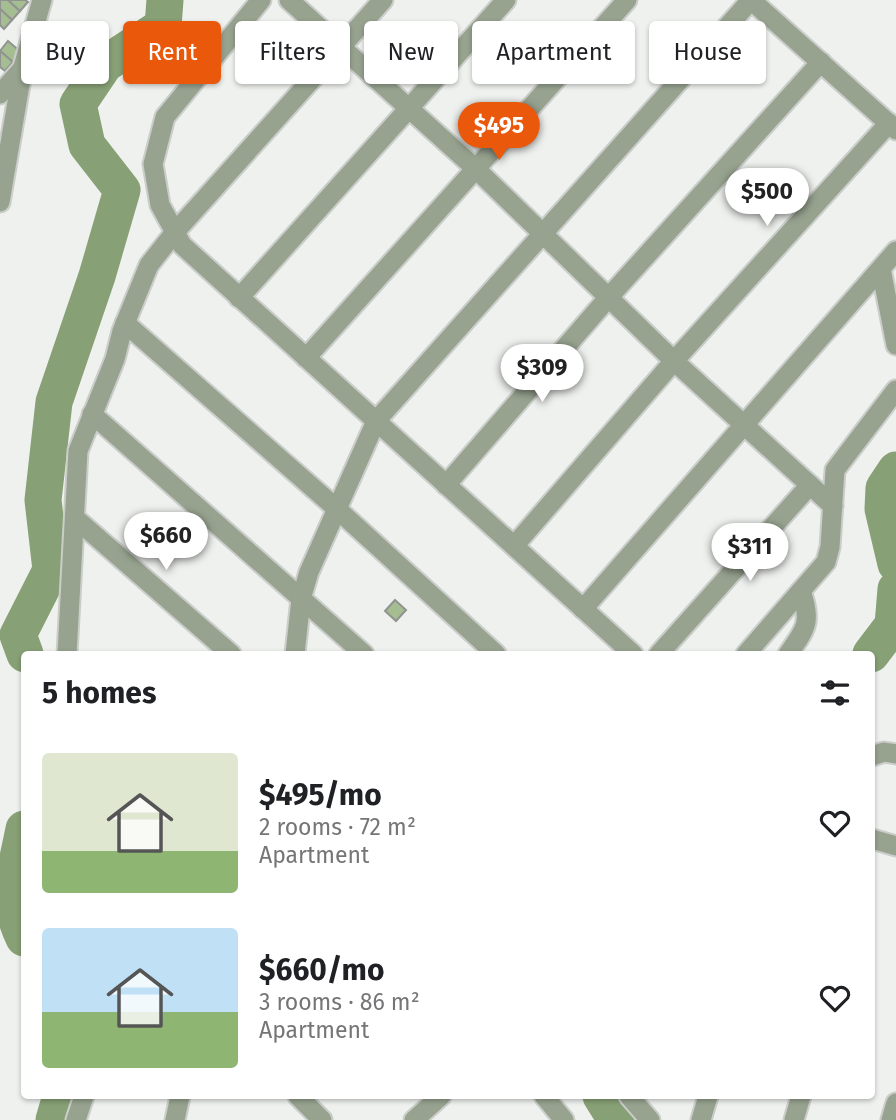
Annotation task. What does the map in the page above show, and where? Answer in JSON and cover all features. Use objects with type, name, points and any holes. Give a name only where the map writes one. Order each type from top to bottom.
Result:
[{"type":"street","points":[[35,21],[41,0]]},
{"type":"street","points":[[261,0],[165,117],[153,164],[160,205],[174,232],[182,245],[239,298],[631,651]]},
{"type":"street","points":[[289,0],[312,21]]},
{"type":"street","points":[[350,37],[383,0]]},
{"type":"street","points":[[239,298],[506,0]]},
{"type":"street","points":[[306,358],[627,0]]},
{"type":"street","points":[[295,651],[301,599],[309,572],[376,421],[751,0],[893,127],[674,361],[514,546]]},
{"type":"street","points":[[350,55],[476,169],[674,361],[833,506]]},
{"type":"street","points":[[446,485],[608,298],[821,62]]},
{"type":"street","points":[[0,94],[21,69]]},
{"type":"street","points":[[0,202],[21,79]]},
{"type":"street","points":[[67,647],[78,451],[149,265],[174,232],[308,84]]},
{"type":"street","points":[[583,609],[896,251]]},
{"type":"street","points":[[881,269],[896,345]]},
{"type":"street","points":[[125,323],[337,509],[493,651]]},
{"type":"street","points":[[749,651],[826,562],[830,547],[835,470],[896,390]]},
{"type":"street","points":[[92,414],[361,651]]},
{"type":"street","points":[[662,651],[810,485]]},
{"type":"street","points":[[76,519],[228,651]]},
{"type":"street","points":[[790,651],[806,630],[808,611],[801,591]]},
{"type":"street","points":[[875,755],[884,752],[896,754]]},
{"type":"street","points":[[875,840],[896,846]]},
{"type":"street","points":[[76,1120],[83,1099]]},
{"type":"street","points":[[175,1120],[179,1099]]},
{"type":"street","points":[[302,1099],[322,1120]]},
{"type":"street","points":[[414,1120],[438,1099]]},
{"type":"street","points":[[546,1099],[558,1118]]},
{"type":"street","points":[[632,1099],[650,1120]]},
{"type":"street","points":[[701,1120],[707,1099]]},
{"type":"street","points":[[794,1120],[800,1099]]},
{"type":"street","points":[[891,1120],[896,1103]]},
{"type":"building","points":[[0,0],[8,0],[20,11],[12,20],[0,9]]},
{"type":"building","points":[[8,0],[25,0],[28,2],[20,11]]},
{"type":"building","points":[[0,9],[12,20],[4,29],[0,25]]},
{"type":"building","points":[[8,41],[21,54],[13,62],[0,51]]},
{"type":"building","points":[[0,51],[13,62],[5,71],[0,67]]},
{"type":"building","points":[[395,600],[406,610],[396,621],[385,611]]},
{"type":"waterway","points":[[24,651],[18,635],[51,570],[43,500],[54,402],[97,276],[122,190],[87,145],[78,104],[105,64],[163,26],[165,0]]},
{"type":"waterway","points":[[896,470],[884,488],[883,509],[896,564]]},
{"type":"waterway","points":[[873,651],[893,625],[896,589]]},
{"type":"waterway","points":[[21,843],[13,884],[14,910],[21,931]]},
{"type":"waterway","points":[[54,1120],[60,1099]]},
{"type":"waterway","points":[[603,1099],[616,1120]]}]
